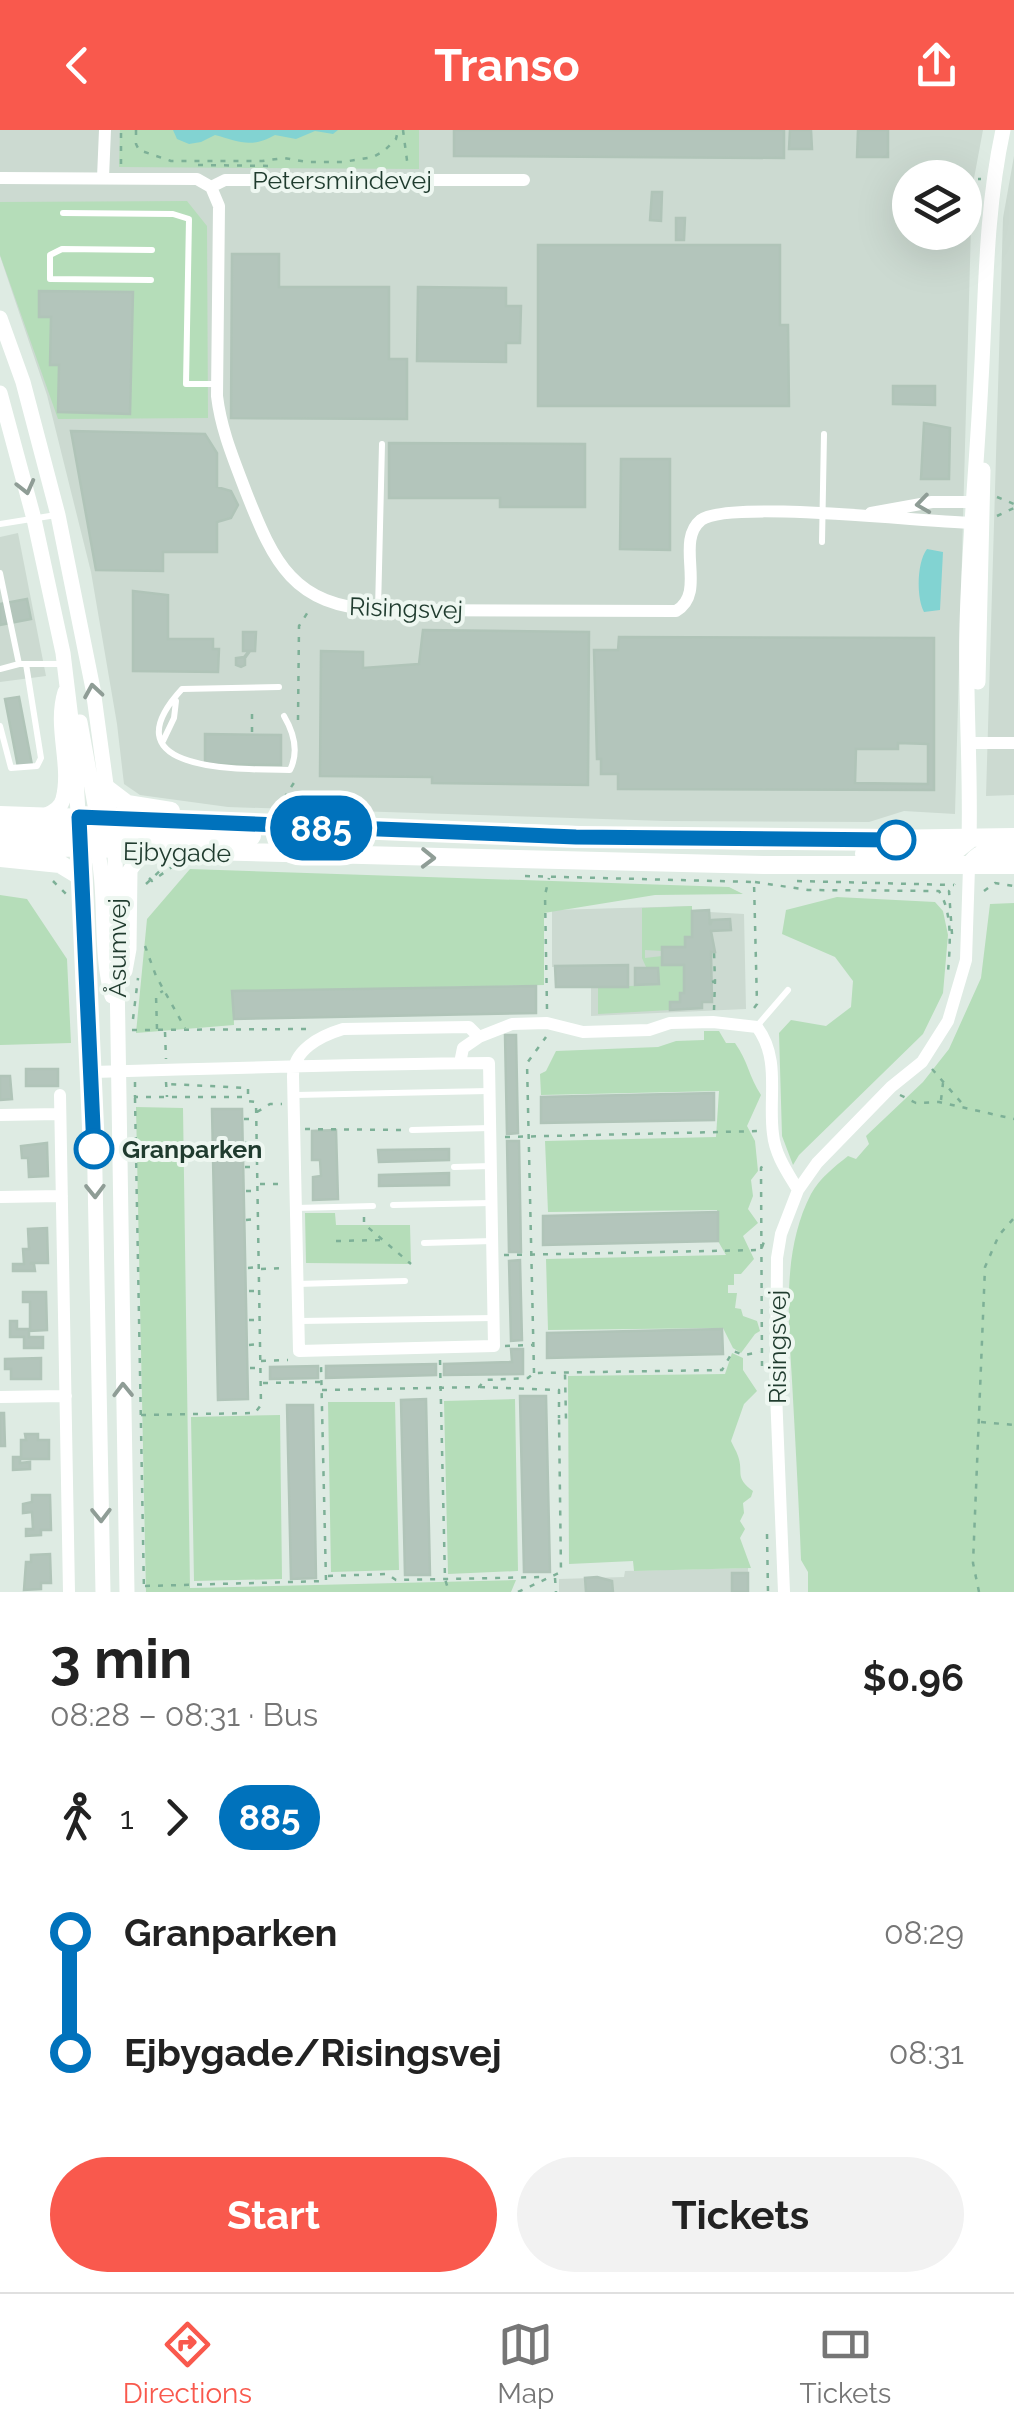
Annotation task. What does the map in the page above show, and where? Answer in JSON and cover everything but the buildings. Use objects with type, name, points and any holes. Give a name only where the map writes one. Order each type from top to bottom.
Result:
[{"type":"main road","points":[[106,788],[127,804],[220,823]]},
{"type":"main road","name":"Ejbygade","points":[[0,814],[46,815],[144,851],[186,858],[964,879],[1014,865]]},
{"type":"main road","name":"Ejbygade","points":[[0,846],[220,823],[751,841],[1014,837]]},
{"type":"main road","points":[[0,832],[268,836],[351,829]]},
{"type":"main road","points":[[793,873],[860,854],[954,852],[969,840]]},
{"type":"main road","points":[[964,879],[969,840]]},
{"type":"main road","points":[[964,879],[983,852],[1014,850]]},
{"type":"main road","points":[[0,858],[60,864],[83,878]]},
{"type":"street","points":[[104,178],[106,130]]},
{"type":"street","points":[[969,840],[967,630],[982,522],[981,380],[992,179],[1003,130]]},
{"type":"street","name":"Petersmindevej","points":[[0,178],[197,179],[211,187],[224,180],[524,180]]},
{"type":"street","name":"Risingsvej","points":[[211,187],[219,206],[216,384],[220,425],[269,548],[287,574],[317,597],[351,609],[676,612],[685,606],[690,594],[692,537],[698,522],[721,514],[863,514],[932,502],[983,499]]},
{"type":"street","name":"Åsumvej","points":[[0,318],[23,382],[58,515],[93,689],[106,788],[83,878],[93,1072],[103,1592]]},
{"type":"street","points":[[0,393],[34,519],[68,684],[84,733],[97,834],[105,969],[117,1014]]},
{"type":"street","name":"Risingsvej","points":[[863,514],[892,520],[982,522]]},
{"type":"street","points":[[46,815],[64,800],[60,708],[68,684]]},
{"type":"street","points":[[970,744],[1014,742]]},
{"type":"street","points":[[117,1014],[129,949],[130,870],[144,851]]},
{"type":"street","name":"Risingsvej","points":[[784,1592],[776,1394],[777,1258],[781,1234],[798,1190],[828,1152],[922,1062],[948,1021],[966,960],[964,879]]},
{"type":"street","name":"Åsumvej","points":[[117,1014],[126,1071],[127,1592]]},
{"type":"street","points":[[460,1063],[464,1048],[479,1037],[512,1024],[548,1023],[583,1032],[649,1030],[670,1023],[756,1027],[772,1066],[772,1135],[798,1190]]},
{"type":"street","points":[[93,1072],[292,1068],[460,1063],[489,1063],[494,1346],[299,1350],[292,1068],[299,1054],[326,1035],[343,1029],[469,1027],[479,1037]]},
{"type":"street","points":[[60,1095],[69,1592]]},
{"type":"street","points":[[0,1115],[60,1114]]},
{"type":"street","points":[[0,1197],[62,1196]]},
{"type":"street","points":[[0,1397],[66,1396]]},
{"type":"lane","points":[[64,213],[174,214],[189,218],[186,384],[216,384]]},
{"type":"lane","points":[[152,250],[62,248],[54,250],[49,266],[50,279],[152,280]]},
{"type":"lane","points":[[822,542],[824,434]]},
{"type":"lane","points":[[378,610],[382,444]]},
{"type":"lane","points":[[0,524],[58,515]]},
{"type":"lane","points":[[0,573],[23,664],[39,764],[10,768],[0,726]]},
{"type":"lane","points":[[0,668],[65,664]]},
{"type":"lane","points":[[280,687],[190,687],[177,695],[166,710],[160,730],[163,742],[176,758],[202,767],[290,770],[294,765],[294,733],[284,716]]},
{"type":"lane","points":[[756,1027],[788,990]]},
{"type":"lane","points":[[293,1096],[490,1091]]},
{"type":"lane","points":[[412,1130],[490,1128]]},
{"type":"lane","points":[[454,1168],[491,1166]]},
{"type":"lane","points":[[393,1205],[492,1203]]},
{"type":"lane","points":[[296,1208],[373,1206]]},
{"type":"lane","points":[[424,1243],[492,1241]]},
{"type":"lane","points":[[297,1284],[405,1282]]},
{"type":"lane","points":[[298,1322],[494,1318]]},
{"type":"path","points":[[120,130],[120,164]]},
{"type":"path","points":[[136,130],[140,150],[171,160],[284,158],[307,162],[374,157],[391,146],[401,130]]},
{"type":"path","points":[[401,130],[410,180]]},
{"type":"path","points":[[159,165],[274,166]]},
{"type":"path","points":[[293,166],[350,166]]},
{"type":"path","points":[[982,179],[992,179]]},
{"type":"path","points":[[983,499],[1014,506]]},
{"type":"path","points":[[982,522],[1014,506]]},
{"type":"path","points":[[298,718],[299,626],[317,597]]},
{"type":"path","points":[[252,714],[252,734]]},
{"type":"path","points":[[267,825],[298,776]]},
{"type":"path","points":[[150,878],[186,858]]},
{"type":"path","points":[[130,912],[150,878],[186,858]]},
{"type":"path","points":[[514,876],[550,868],[773,882],[808,890],[938,891],[944,898],[951,973],[949,891],[964,879]]},
{"type":"path","points":[[534,1374],[527,1063],[545,1040],[548,1023],[545,895],[550,868]]},
{"type":"path","points":[[793,873],[807,884],[998,877],[1014,880]]},
{"type":"path","points":[[46,876],[64,889],[84,918]]},
{"type":"path","points":[[746,1013],[755,1010],[757,1004],[754,882]]},
{"type":"path","points":[[984,891],[995,883],[1014,886]]},
{"type":"path","points":[[139,949],[142,938],[164,991],[186,1030]]},
{"type":"path","points":[[713,1022],[714,952]]},
{"type":"path","points":[[133,1030],[138,978]]},
{"type":"path","points":[[158,1030],[156,995],[164,991]]},
{"type":"path","points":[[117,1014],[133,1030],[321,1028],[326,1035]]},
{"type":"path","points":[[937,1059],[930,1066],[967,1110]]},
{"type":"path","points":[[126,1071],[135,1098],[144,1589],[326,1581],[322,1366]]},
{"type":"path","points":[[941,1103],[943,1082]]},
{"type":"path","points":[[141,1415],[256,1413],[261,1405],[256,1102],[248,1101],[248,1088],[166,1084]]},
{"type":"path","points":[[910,1086],[901,1096],[916,1103],[941,1103],[1014,1118]]},
{"type":"path","points":[[135,1098],[248,1096]]},
{"type":"path","points":[[244,1119],[256,1116],[270,1104],[279,1104]]},
{"type":"path","points":[[294,1129],[412,1130]]},
{"type":"path","points":[[506,1137],[763,1130],[765,1144]]},
{"type":"path","points":[[244,1143],[257,1142]]},
{"type":"path","points":[[762,1370],[761,1168],[767,1158]]},
{"type":"path","points":[[244,1167],[258,1166]]},
{"type":"path","points":[[258,1184],[279,1184]]},
{"type":"path","points":[[246,1191],[259,1190]]},
{"type":"path","points":[[364,1206],[364,1224],[411,1264]]},
{"type":"path","points":[[246,1220],[259,1218]]},
{"type":"path","points":[[979,1592],[973,1563],[986,1267],[999,1235],[1014,1218]]},
{"type":"path","points":[[761,1250],[766,1235]]},
{"type":"path","points":[[336,1241],[383,1240]]},
{"type":"path","points":[[509,1255],[761,1250]]},
{"type":"path","points":[[768,1257],[768,1374]]},
{"type":"path","points":[[248,1268],[281,1268]]},
{"type":"path","points":[[249,1291],[260,1292]]},
{"type":"path","points":[[249,1320],[261,1320]]},
{"type":"path","points":[[249,1345],[261,1344]]},
{"type":"path","points":[[511,1346],[534,1345]]},
{"type":"path","points":[[261,1361],[292,1360],[299,1350]]},
{"type":"path","points":[[479,1386],[485,1380],[528,1378],[534,1374],[722,1370],[734,1351],[744,1355],[762,1352]]},
{"type":"path","points":[[440,1364],[445,1579],[449,1592]]},
{"type":"path","points":[[250,1368],[261,1368]]},
{"type":"path","points":[[326,1576],[387,1574],[396,1580],[549,1577],[561,1572],[559,1373]]},
{"type":"path","points":[[559,1419],[566,1419],[566,1373]]},
{"type":"path","points":[[261,1384],[322,1382]]},
{"type":"path","points":[[322,1390],[479,1386],[559,1390]]},
{"type":"path","points":[[979,1422],[1014,1426]]},
{"type":"path","points":[[767,1532],[768,1592]]},
{"type":"path","points":[[556,1576],[556,1592]]},
{"type":"path","points":[[518,1592],[549,1577]]},
{"type":"shaded area","points":[[0,130],[983,130],[977,160],[892,160],[892,250],[970,250],[955,814],[904,811],[869,822],[666,821],[228,807],[140,795],[124,784],[91,572],[47,395],[0,256]]},
{"type":"shaded area","points":[[1014,156],[1014,795],[986,796],[1003,218]]},
{"type":"shaded area","points":[[18,533],[46,676],[0,682],[0,537]]},
{"type":"shaded area","points":[[692,906],[692,911],[744,914],[746,1009],[591,1016],[591,987],[628,987],[628,965],[552,967],[552,910]]},
{"type":"shaded area","points":[[748,1568],[748,1592],[559,1592],[559,1579],[624,1577],[625,1571]]},
{"type":"green space","points":[[120,130],[419,130],[419,169],[119,167]]},
{"type":"green space","points":[[187,201],[207,226],[208,418],[58,419],[0,255],[0,202]]},
{"type":"green space","points":[[190,869],[729,887],[743,894],[655,895],[544,913],[544,985],[233,991],[234,1025],[136,1033],[147,919]]},
{"type":"green space","points":[[0,895],[27,899],[67,959],[71,1043],[0,1045]]},
{"type":"green space","points":[[837,897],[935,902],[943,911],[948,935],[943,993],[923,1034],[793,1165],[782,1136],[779,1033],[791,1020],[826,1026],[851,1007],[853,981],[835,957],[782,934],[786,910]]},
{"type":"green space","points":[[1014,903],[1014,1592],[808,1592],[808,1572],[801,1560],[789,1321],[790,1268],[801,1218],[823,1178],[848,1156],[856,1159],[869,1144],[866,1136],[923,1082],[949,1049],[981,978],[990,904]]},
{"type":"green space","points":[[692,906],[692,937],[685,937],[685,947],[645,950],[645,958],[662,956],[684,965],[684,993],[680,1002],[670,1002],[670,1010],[598,1014],[598,987],[659,985],[659,967],[646,967],[642,958],[642,908]]},
{"type":"green space","points":[[704,1031],[719,1031],[726,1043],[735,1043],[761,1095],[747,1126],[755,1141],[758,1171],[751,1180],[753,1196],[748,1209],[758,1223],[743,1236],[754,1259],[741,1274],[734,1274],[734,1285],[728,1285],[728,1293],[737,1293],[735,1308],[757,1321],[760,1331],[741,1353],[733,1348],[723,1328],[548,1330],[546,1259],[726,1255],[718,1241],[717,1210],[548,1212],[545,1141],[716,1137],[719,1091],[541,1095],[540,1074],[546,1071],[556,1051],[658,1047],[676,1041],[704,1040]]},
{"type":"green space","points":[[136,1107],[183,1108],[190,1588],[516,1580],[511,1592],[146,1592]]},
{"type":"green space","points":[[305,1213],[335,1213],[336,1225],[410,1225],[411,1264],[306,1263]]},
{"type":"green space","points":[[732,1353],[743,1358],[743,1370],[757,1391],[744,1404],[731,1441],[741,1478],[753,1491],[743,1503],[740,1521],[745,1529],[740,1538],[751,1568],[634,1571],[633,1561],[569,1564],[568,1376],[725,1374]]},
{"type":"green space","points":[[515,1399],[518,1571],[448,1574],[444,1401]]},
{"type":"green space","points":[[328,1402],[395,1402],[399,1570],[331,1572]]},
{"type":"green space","points":[[280,1415],[282,1579],[194,1581],[191,1417]]},
{"type":"water","points":[[173,130],[338,130],[333,134],[315,131],[296,139],[275,135],[251,143],[215,135],[189,144],[177,139]]},
{"type":"water","points":[[927,549],[943,552],[940,610],[924,612],[919,580]]},
{"type":"bus line","name":"885","points":[[94,1149],[79,817],[576,837],[896,840]]},
{"type":"place","name":"Granparken","points":[[94,1149]]}]
